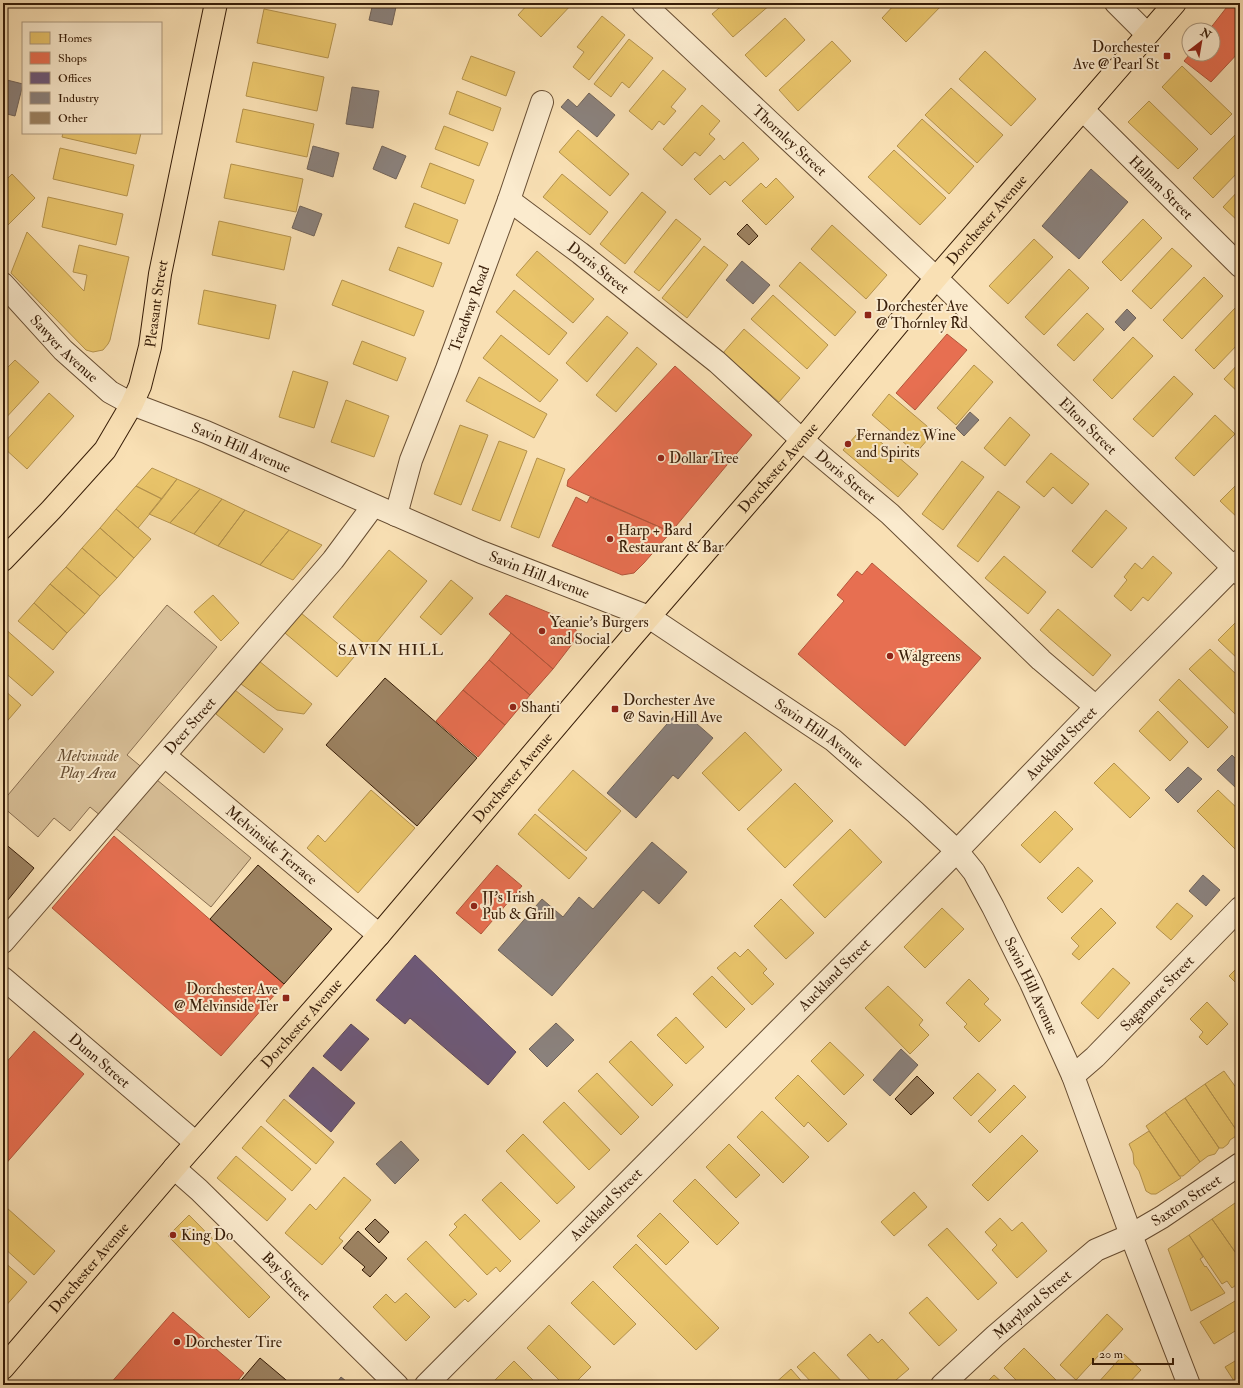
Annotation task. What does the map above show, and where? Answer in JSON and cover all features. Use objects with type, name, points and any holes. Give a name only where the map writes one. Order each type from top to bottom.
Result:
[{"type":"main road","name":"Pleasant Street","points":[[3,560],[105,450],[132,404],[140,386],[150,347],[160,274],[216,3]]},
{"type":"main road","name":"Dorchester Avenue","points":[[3,1368],[174,1168],[378,935],[802,440],[936,278],[1175,3]]},
{"type":"street","name":"Thornley Street","points":[[643,3],[936,278]]},
{"type":"street","points":[[1116,3],[1147,34]]},
{"type":"street","name":"Treadway Road","points":[[396,515],[411,460],[447,369],[509,200],[542,102]]},
{"type":"street","name":"Hallam Street","points":[[1083,110],[1240,266]]},
{"type":"street","name":"Doris Street","points":[[509,200],[580,253],[716,362],[802,440],[890,514],[1041,660],[1096,707]]},
{"type":"street","name":"Elton Street","points":[[936,278],[1238,568]]},
{"type":"street","name":"Sawyer Avenue","points":[[3,284],[63,350],[110,392],[132,404]]},
{"type":"street","name":"Savin Hill Avenue","points":[[132,404],[206,432],[481,552],[649,617],[833,740],[915,812],[957,851],[974,872],[1031,983],[1073,1076],[1131,1235],[1189,1385]]},
{"type":"street","name":"Deer Street","points":[[3,942],[333,560],[373,506]]},
{"type":"street","name":"Auckland Street","points":[[426,1385],[957,851],[1096,707],[1238,568]]},
{"type":"street","name":"Melvinside Terrace","points":[[165,756],[378,935]]},
{"type":"street","name":"Sagamore Street","points":[[1073,1076],[1095,1057],[1240,908]]},
{"type":"street","name":"Dunn Street","points":[[3,978],[196,1143]]},
{"type":"street","name":"Saxton Street","points":[[1131,1235],[1162,1217],[1240,1164]]},
{"type":"street","name":"Bay Street","points":[[174,1168],[199,1190],[397,1385]]},
{"type":"street","name":"Maryland Street","points":[[942,1385],[995,1336],[1096,1250],[1131,1235]]},
{"type":"green space","name":"Melvinside Play Area","points":[[167,605],[217,647],[127,755],[251,858],[211,907],[90,807],[70,831],[54,818],[38,837],[3,807],[3,801]]},
{"type":"building: Homes","points":[[529,3],[573,3],[541,37],[518,15]]},
{"type":"building: Homes","points":[[725,3],[771,4],[733,37],[712,14]]},
{"type":"building: Homes","points":[[896,3],[944,3],[906,42],[882,18]]},
{"type":"building: Homes","points":[[264,9],[336,24],[328,58],[257,43]]},
{"type":"building: Homes","points":[[602,16],[625,35],[589,80],[573,67],[584,52],[577,47]]},
{"type":"building: Homes","points":[[785,18],[805,40],[766,77],[745,55]]},
{"type":"building: Homes","points":[[629,39],[653,58],[629,88],[622,82],[611,97],[594,84]]},
{"type":"building: Homes","points":[[832,41],[851,61],[798,111],[779,90]]},
{"type":"building: Homes","points":[[985,51],[1036,99],[1011,126],[959,79]]},
{"type":"building: Homes","points":[[471,56],[515,72],[506,96],[462,79]]},
{"type":"building: Homes","points":[[253,62],[324,77],[317,111],[246,96]]},
{"type":"building: Homes","points":[[1182,66],[1232,114],[1211,135],[1162,87]]},
{"type":"building: Homes","points":[[663,70],[686,89],[671,107],[676,111],[664,125],[659,121],[652,130],[629,111]]},
{"type":"building: Homes","points":[[1240,79],[1240,90],[1235,84]]},
{"type":"building: Homes","points":[[951,88],[1003,135],[977,163],[925,115]]},
{"type":"building: Homes","points":[[457,91],[501,108],[493,131],[449,114]]},
{"type":"building: Homes","points":[[1149,101],[1198,149],[1178,169],[1128,122]]},
{"type":"building: Homes","points":[[702,105],[720,121],[709,134],[715,139],[700,156],[695,152],[682,166],[663,149]]},
{"type":"building: Homes","points":[[243,109],[314,124],[307,157],[236,142]]},
{"type":"building: Homes","points":[[922,119],[974,166],[949,194],[897,146]]},
{"type":"building: Homes","points":[[444,126],[488,143],[479,166],[435,149]]},
{"type":"building: Homes","points":[[578,130],[629,174],[610,196],[559,152]]},
{"type":"building: Homes","points":[[1237,133],[1240,136],[1240,170],[1213,198],[1193,178]]},
{"type":"building: Homes","points":[[63,134],[141,134],[136,154],[62,137]]},
{"type":"building: Homes","points":[[743,142],[759,159],[730,186],[725,181],[710,195],[694,179],[720,155],[724,160]]},
{"type":"building: Homes","points":[[60,148],[134,165],[127,196],[53,179]]},
{"type":"building: Homes","points":[[894,150],[946,198],[920,225],[868,177]]},
{"type":"building: Homes","points":[[430,163],[474,180],[465,204],[421,187]]},
{"type":"building: Homes","points":[[231,164],[303,179],[296,212],[224,198]]},
{"type":"building: Homes","points":[[12,174],[35,198],[3,230],[3,183]]},
{"type":"building: Homes","points":[[562,174],[608,212],[590,235],[543,197]]},
{"type":"building: Homes","points":[[776,178],[794,197],[766,225],[742,201],[761,183],[766,188]]},
{"type":"building: Homes","points":[[1240,189],[1240,223],[1223,207]]},
{"type":"building: Homes","points":[[642,192],[666,212],[625,264],[600,244]]},
{"type":"building: Homes","points":[[48,197],[123,214],[116,245],[42,227]]},
{"type":"building: Homes","points":[[414,203],[458,220],[449,244],[405,227]]},
{"type":"building: Homes","points":[[676,219],[701,239],[659,291],[634,272]]},
{"type":"building: Homes","points":[[1143,219],[1162,238],[1121,281],[1102,262]]},
{"type":"building: Homes","points":[[219,221],[291,237],[284,270],[212,255]]},
{"type":"building: Homes","points":[[832,225],[887,275],[866,299],[811,249]]},
{"type":"building: Homes","points":[[27,232],[84,291],[87,275],[73,272],[79,245],[129,257],[110,340],[103,350],[93,352],[86,350],[11,273]]},
{"type":"building: Homes","points":[[1034,239],[1053,257],[1008,304],[989,286]]},
{"type":"building: Homes","points":[[704,246],[728,265],[687,318],[662,298]]},
{"type":"building: Homes","points":[[398,247],[442,263],[433,287],[389,270]]},
{"type":"building: Homes","points":[[1172,248],[1192,266],[1151,309],[1132,291]]},
{"type":"building: Homes","points":[[537,251],[594,299],[573,323],[516,275]]},
{"type":"building: Homes","points":[[800,262],[856,312],[835,336],[779,286]]},
{"type":"building: Homes","points":[[1069,269],[1089,288],[1044,335],[1025,317]]},
{"type":"building: Homes","points":[[1204,277],[1223,296],[1182,339],[1163,320]]},
{"type":"building: Homes","points":[[342,280],[424,311],[414,336],[332,305]]},
{"type":"building: Homes","points":[[204,290],[276,305],[269,339],[198,324]]},
{"type":"building: Homes","points":[[514,290],[567,333],[549,355],[496,312]]},
{"type":"building: Homes","points":[[773,295],[828,345],[807,369],[751,319]]},
{"type":"building: Homes","points":[[1235,308],[1240,312],[1240,342],[1214,369],[1195,350]]},
{"type":"building: Homes","points":[[1087,313],[1104,329],[1074,361],[1057,345]]},
{"type":"building: Homes","points":[[607,316],[628,333],[587,382],[566,363]]},
{"type":"building: Homes","points":[[744,329],[800,378],[779,402],[723,353]]},
{"type":"building: Homes","points":[[501,335],[558,380],[540,402],[483,358]]},
{"type":"building: Homes","points":[[1133,337],[1153,356],[1112,399],[1093,380]]},
{"type":"building: Homes","points":[[362,341],[406,358],[397,381],[353,364]]},
{"type":"building: Homes","points":[[637,347],[657,364],[616,412],[596,395]]},
{"type":"building: Homes","points":[[15,360],[39,382],[3,421],[3,372]]},
{"type":"building: Homes","points":[[1240,362],[1240,394],[1224,379]]},
{"type":"building: Homes","points":[[974,365],[993,382],[956,425],[937,408]]},
{"type":"building: Homes","points":[[293,371],[328,382],[314,428],[279,417]]},
{"type":"building: Homes","points":[[1174,376],[1193,394],[1153,437],[1133,419]]},
{"type":"building: Homes","points":[[479,377],[547,414],[534,438],[466,401]]},
{"type":"building: Homes","points":[[49,393],[74,416],[27,469],[3,447],[3,444]]},
{"type":"building: Homes","points":[[889,394],[934,432],[916,453],[872,415]]},
{"type":"building: Homes","points":[[346,400],[389,416],[374,457],[331,442]]},
{"type":"building: Homes","points":[[1215,415],[1235,434],[1194,476],[1175,458]]},
{"type":"building: Homes","points":[[1010,417],[1030,435],[1005,466],[984,448]]},
{"type":"building: Homes","points":[[460,425],[488,435],[461,505],[434,494]]},
{"type":"building: Homes","points":[[863,427],[918,474],[898,497],[843,450]]},
{"type":"building: Homes","points":[[499,441],[527,451],[500,521],[472,510]]},
{"type":"building: Homes","points":[[1051,453],[1089,484],[1072,504],[1053,487],[1044,497],[1026,482]]},
{"type":"building: Homes","points":[[537,458],[565,469],[539,538],[511,527]]},
{"type":"building: Homes","points":[[962,461],[984,477],[943,530],[922,514]]},
{"type":"building: Homes","points":[[152,468],[177,479],[162,499],[136,486]]},
{"type":"building: Homes","points":[[177,479],[200,489],[170,523],[149,514]]},
{"type":"building: Homes","points":[[1240,481],[1240,520],[1220,501]]},
{"type":"building: Homes","points":[[136,486],[162,499],[138,528],[116,509]]},
{"type":"building: Homes","points":[[200,489],[222,499],[194,534],[170,523]]},
{"type":"building: Homes","points":[[998,491],[1020,507],[978,562],[957,546]]},
{"type":"building: Homes","points":[[222,499],[245,510],[218,546],[194,534]]},
{"type":"building: Homes","points":[[116,509],[151,539],[134,558],[100,528]]},
{"type":"building: Homes","points":[[245,510],[289,530],[260,565],[218,546]]},
{"type":"building: Homes","points":[[1106,510],[1127,528],[1092,568],[1072,551]]},
{"type":"building: Homes","points":[[100,528],[134,558],[117,578],[82,548]]},
{"type":"building: Homes","points":[[289,530],[322,545],[293,580],[260,565]]},
{"type":"building: Homes","points":[[82,548],[117,578],[100,596],[66,567]]},
{"type":"building: Homes","points":[[389,550],[427,581],[371,649],[333,617]]},
{"type":"building: Homes","points":[[1004,556],[1046,592],[1028,614],[985,578]]},
{"type":"building: Homes","points":[[1153,556],[1172,573],[1148,601],[1143,597],[1131,611],[1114,596],[1127,580],[1124,577],[1135,563],[1142,569]]},
{"type":"building: Homes","points":[[66,567],[100,596],[85,614],[50,584]]},
{"type":"building: Homes","points":[[451,580],[473,598],[441,635],[420,617]]},
{"type":"building: Homes","points":[[50,584],[85,614],[67,633],[34,603]]},
{"type":"building: Homes","points":[[213,595],[239,623],[221,641],[194,612]]},
{"type":"building: Homes","points":[[34,603],[67,633],[53,650],[18,621]]},
{"type":"building: Homes","points":[[1058,609],[1111,655],[1093,676],[1040,630]]},
{"type":"building: Homes","points":[[301,613],[354,657],[337,677],[285,633]]},
{"type":"building: Homes","points":[[1239,619],[1240,620],[1240,661],[1218,640]]},
{"type":"building: Homes","points":[[3,627],[54,672],[32,696],[3,671]]},
{"type":"building: Homes","points":[[1210,649],[1240,678],[1240,715],[1238,717],[1189,669]]},
{"type":"building: Homes","points":[[259,661],[312,704],[304,714],[277,710],[241,684]]},
{"type":"building: Homes","points":[[1179,679],[1228,727],[1208,748],[1159,700]]},
{"type":"building: Homes","points":[[3,689],[21,705],[3,726]]},
{"type":"building: Homes","points":[[235,690],[283,729],[264,753],[216,714]]},
{"type":"building: Homes","points":[[1158,711],[1188,742],[1170,761],[1139,731]]},
{"type":"building: Homes","points":[[745,732],[782,770],[739,811],[702,773]]},
{"type":"building: Homes","points":[[1114,763],[1150,798],[1130,818],[1094,783]]},
{"type":"building: Homes","points":[[573,770],[621,811],[586,851],[538,810]]},
{"type":"building: Homes","points":[[795,783],[833,821],[785,868],[747,829]]},
{"type":"building: Homes","points":[[371,790],[415,828],[358,893],[307,848],[318,835],[325,842]]},
{"type":"building: Homes","points":[[1218,790],[1240,811],[1240,850],[1238,852],[1197,811]]},
{"type":"building: Homes","points":[[1055,811],[1073,829],[1040,863],[1021,845]]},
{"type":"building: Homes","points":[[535,814],[587,858],[569,879],[518,834]]},
{"type":"building: Homes","points":[[850,829],[882,862],[825,918],[793,885]]},
{"type":"building: Homes","points":[[1078,867],[1093,881],[1062,913],[1047,898]]},
{"type":"building: Homes","points":[[781,899],[814,933],[786,959],[754,926]]},
{"type":"building: Homes","points":[[1177,903],[1193,916],[1171,940],[1156,927]]},
{"type":"building: Homes","points":[[942,908],[964,929],[925,968],[904,947]]},
{"type":"building: Homes","points":[[1101,908],[1116,923],[1079,960],[1072,954],[1079,946],[1071,938]]},
{"type":"building: Homes","points":[[748,949],[767,969],[763,973],[774,984],[752,1005],[717,968],[735,952],[740,957]]},
{"type":"building: Homes","points":[[1240,965],[1240,987],[1229,976]]},
{"type":"building: Homes","points":[[1113,968],[1130,983],[1098,1019],[1081,1003]]},
{"type":"building: Homes","points":[[712,976],[745,1009],[726,1028],[693,994]]},
{"type":"building: Homes","points":[[969,979],[989,999],[984,1004],[1001,1020],[979,1042],[964,1027],[967,1024],[946,1003]]},
{"type":"building: Homes","points":[[888,986],[923,1020],[919,1025],[929,1035],[910,1054],[865,1008]]},
{"type":"building: Homes","points":[[1207,1002],[1228,1024],[1207,1045],[1199,1037],[1203,1032],[1190,1019]]},
{"type":"building: Homes","points":[[676,1017],[704,1047],[686,1064],[657,1035]]},
{"type":"building: Homes","points":[[631,1041],[673,1085],[652,1106],[609,1062]]},
{"type":"building: Homes","points":[[830,1042],[864,1075],[844,1095],[811,1061]]},
{"type":"building: Homes","points":[[1224,1071],[1240,1093],[1239,1134],[1205,1084]]},
{"type":"building: Homes","points":[[597,1073],[639,1117],[621,1135],[578,1091]]},
{"type":"building: Homes","points":[[978,1073],[996,1090],[971,1116],[953,1098]]},
{"type":"building: Homes","points":[[798,1075],[847,1124],[828,1142],[808,1122],[804,1127],[775,1098]]},
{"type":"building: Homes","points":[[1205,1084],[1239,1134],[1230,1140],[1223,1148],[1219,1148],[1185,1098]]},
{"type":"building: Homes","points":[[1014,1085],[1026,1097],[990,1133],[978,1121]]},
{"type":"building: Homes","points":[[1185,1098],[1219,1148],[1215,1154],[1208,1156],[1200,1162],[1165,1112]]},
{"type":"building: Homes","points":[[284,1099],[334,1142],[316,1164],[266,1121]]},
{"type":"building: Homes","points":[[564,1102],[610,1150],[589,1170],[543,1122]]},
{"type":"building: Homes","points":[[762,1111],[809,1157],[783,1183],[737,1137]]},
{"type":"building: Homes","points":[[1165,1112],[1200,1162],[1183,1176],[1179,1176],[1146,1126]]},
{"type":"building: Homes","points":[[261,1126],[311,1169],[292,1191],[242,1148]]},
{"type":"building: Homes","points":[[1149,1131],[1181,1178],[1156,1194],[1151,1194],[1146,1191],[1139,1171],[1134,1164],[1133,1153],[1129,1144]]},
{"type":"building: Homes","points":[[523,1134],[575,1187],[557,1204],[506,1151]]},
{"type":"building: Homes","points":[[1022,1135],[1038,1151],[988,1201],[972,1185]]},
{"type":"building: Homes","points":[[729,1144],[760,1175],[736,1198],[706,1167]]},
{"type":"building: Homes","points":[[236,1156],[286,1199],[267,1221],[217,1178]]},
{"type":"building: Homes","points":[[344,1177],[371,1200],[339,1238],[343,1241],[322,1265],[285,1233],[310,1204],[316,1210]]},
{"type":"building: Homes","points":[[695,1179],[739,1223],[717,1245],[673,1201]]},
{"type":"building: Homes","points":[[501,1182],[540,1221],[520,1240],[482,1200]]},
{"type":"building: Homes","points":[[914,1192],[927,1207],[894,1236],[881,1222]]},
{"type":"building: Homes","points":[[1235,1203],[1240,1211],[1240,1259],[1212,1219]]},
{"type":"building: Homes","points":[[7,1208],[55,1251],[34,1275],[3,1247],[3,1212]]},
{"type":"building: Homes","points":[[660,1213],[689,1242],[666,1265],[637,1236]]},
{"type":"building: Homes","points":[[465,1214],[511,1261],[500,1272],[496,1267],[487,1275],[449,1235],[457,1227],[454,1224]]},
{"type":"building: Homes","points":[[189,1215],[270,1297],[249,1318],[168,1236]]},
{"type":"building: Homes","points":[[1000,1218],[1012,1231],[1022,1222],[1047,1251],[1017,1278],[992,1250],[997,1245],[985,1232]]},
{"type":"building: Homes","points":[[1212,1219],[1240,1259],[1240,1282],[1232,1288],[1227,1281],[1222,1284],[1189,1235]]},
{"type":"building: Homes","points":[[947,1228],[997,1283],[978,1300],[928,1245]]},
{"type":"building: Homes","points":[[1189,1235],[1203,1257],[1200,1259],[1225,1293],[1191,1311],[1168,1249]]},
{"type":"building: Homes","points":[[426,1241],[477,1294],[468,1302],[465,1299],[455,1308],[407,1259]]},
{"type":"building: Homes","points":[[636,1244],[719,1328],[696,1350],[613,1267]]},
{"type":"building: Homes","points":[[3,1261],[27,1282],[3,1309]]},
{"type":"building: Homes","points":[[593,1281],[636,1324],[614,1345],[571,1303]]},
{"type":"building: Homes","points":[[406,1293],[430,1317],[406,1341],[373,1307],[386,1294],[395,1303]]},
{"type":"building: Homes","points":[[927,1297],[957,1330],[939,1346],[909,1313]]},
{"type":"building: Homes","points":[[1240,1298],[1240,1328],[1214,1344],[1200,1322]]},
{"type":"building: Homes","points":[[1107,1314],[1123,1329],[1076,1380],[1060,1365]]},
{"type":"building: Homes","points":[[549,1325],[591,1367],[573,1385],[564,1385],[527,1348]]},
{"type":"building: Homes","points":[[870,1334],[878,1343],[882,1339],[909,1369],[890,1385],[874,1385],[847,1355]]},
{"type":"building: Homes","points":[[1024,1348],[1061,1385],[1021,1385],[1004,1368]]},
{"type":"building: Homes","points":[[814,1352],[845,1385],[814,1385],[797,1367]]},
{"type":"building: Homes","points":[[1124,1354],[1141,1370],[1127,1385],[1096,1385]]},
{"type":"building: Homes","points":[[1240,1358],[1240,1378],[1234,1381],[1225,1367]]},
{"type":"building: Homes","points":[[514,1361],[538,1385],[496,1385],[493,1382]]},
{"type":"building: Homes","points":[[791,1369],[805,1385],[773,1385]]},
{"type":"building: Homes","points":[[994,1375],[1005,1385],[984,1385]]},
{"type":"building: Shops","points":[[1230,3],[1240,3],[1240,51],[1211,82],[1185,62],[1221,62],[1221,22],[1215,22]]},
{"type":"building: Shops","points":[[947,334],[967,350],[915,410],[896,393]]},
{"type":"building: Shops","name":"Dollar Tree","points":[[675,366],[752,435],[671,532],[567,486],[568,480]]},
{"type":"building: Shops","name":"Harp + Bard Restaurant & Bar","points":[[576,497],[587,503],[590,497],[671,532],[634,573],[622,575],[552,546]]},
{"type":"building: Shops","name":"Walgreens","points":[[872,563],[981,658],[905,746],[798,654],[844,601],[837,595],[857,571],[862,575]]},
{"type":"building: Shops","name":"Yeanie's Burgers and Social","points":[[506,595],[569,621],[575,628],[578,635],[576,639],[553,669],[489,614]]},
{"type":"building: Shops","points":[[511,633],[553,669],[530,695],[489,660]]},
{"type":"building: Shops","points":[[489,660],[530,695],[505,725],[463,690]]},
{"type":"building: Shops","points":[[463,690],[505,725],[478,757],[436,721]]},
{"type":"building: Shops","points":[[114,836],[284,984],[221,1056],[52,908]]},
{"type":"building: Shops","points":[[497,865],[522,886],[481,934],[456,913]]},
{"type":"building: Shops","points":[[34,1031],[84,1074],[3,1167],[3,1066]]},
{"type":"building: Shops","name":"Dorchester Tire","points":[[173,1312],[244,1373],[234,1385],[109,1385]]},
{"type":"building: Offices","points":[[415,955],[516,1052],[488,1085],[410,1018],[405,1024],[376,1000]]},
{"type":"building: Offices","points":[[351,1024],[369,1039],[341,1071],[323,1056]]},
{"type":"building: Offices","points":[[313,1067],[355,1103],[331,1132],[289,1096]]},
{"type":"building: Industry","points":[[373,3],[396,7],[392,25],[369,20]]},
{"type":"building: Industry","points":[[3,79],[22,84],[15,116],[3,113]]},
{"type":"building: Industry","points":[[352,87],[379,91],[373,128],[346,124]]},
{"type":"building: Industry","points":[[589,93],[615,115],[597,137],[561,107],[568,99],[577,107]]},
{"type":"building: Industry","points":[[313,146],[339,153],[333,177],[307,169]]},
{"type":"building: Industry","points":[[382,146],[406,156],[396,179],[373,169]]},
{"type":"building: Industry","points":[[1091,169],[1128,202],[1079,259],[1042,226]]},
{"type":"building: Industry","points":[[300,206],[322,214],[314,236],[292,228]]},
{"type":"building: Industry","points":[[742,261],[770,285],[753,304],[726,280]]},
{"type":"building: Industry","points":[[1127,309],[1136,318],[1124,331],[1115,322]]},
{"type":"building: Industry","points":[[970,412],[979,420],[964,436],[956,428]]},
{"type":"building: Industry","points":[[680,709],[713,738],[678,779],[673,775],[636,818],[607,793]]},
{"type":"building: Industry","points":[[1232,755],[1240,763],[1240,784],[1236,788],[1217,770]]},
{"type":"building: Industry","points":[[1188,767],[1202,779],[1178,803],[1165,790]]},
{"type":"building: Industry","points":[[652,842],[687,872],[659,904],[643,890],[552,996],[498,950],[542,899],[563,917],[579,897],[593,909]]},
{"type":"building: Industry","points":[[1203,875],[1220,890],[1206,906],[1189,891]]},
{"type":"building: Industry","points":[[556,1023],[574,1040],[547,1067],[529,1049]]},
{"type":"building: Industry","points":[[901,1049],[918,1065],[890,1096],[873,1080]]},
{"type":"building: Industry","points":[[401,1141],[419,1160],[395,1184],[376,1164]]},
{"type":"building: Industry","points":[[341,1377],[351,1385],[335,1385]]},
{"type":"building: Other","points":[[747,224],[758,236],[749,245],[737,234]]},
{"type":"building: Other","points":[[385,678],[477,758],[417,826],[326,745]]},
{"type":"building: Other","points":[[3,842],[34,868],[3,906]]},
{"type":"building: Other","points":[[258,865],[332,929],[284,984],[210,919]]},
{"type":"building: Other","points":[[917,1076],[934,1093],[911,1115],[895,1099]]},
{"type":"building: Other","points":[[375,1219],[389,1232],[379,1243],[365,1229]]},
{"type":"building: Other","points":[[358,1231],[387,1258],[370,1277],[362,1270],[365,1267],[343,1248]]},
{"type":"building: Other","points":[[260,1358],[292,1385],[237,1385]]},
{"type":"place","name":"Dorchester Ave @ Pearl St","points":[[1167,56]]},
{"type":"place","name":"Dorchester Ave @ Thornley Rd","points":[[868,315]]},
{"type":"place","name":"Fernandez Wine and Spirits","points":[[848,444]]},
{"type":"place","name":"Dollar Tree","points":[[661,458]]},
{"type":"place","name":"Harp + Bard Restaurant & Bar","points":[[610,539]]},
{"type":"place","name":"Yeanie's Burgers and Social","points":[[542,631]]},
{"type":"place","name":"Walgreens","points":[[890,656]]},
{"type":"place","name":"Shanti","points":[[513,707]]},
{"type":"place","name":"Dorchester Ave @ Savin Hill Ave","points":[[615,709]]},
{"type":"place","name":"JJ's Irish Pub & Grill","points":[[474,906]]},
{"type":"place","name":"Dorchester Ave @ Melvinside Ter","points":[[286,998]]},
{"type":"place","name":"King Do","points":[[173,1235]]},
{"type":"place","name":"Dorchester Tire","points":[[177,1342]]},
{"type":"district","name":"SAVIN HILL","points":[[391,650]]}]
